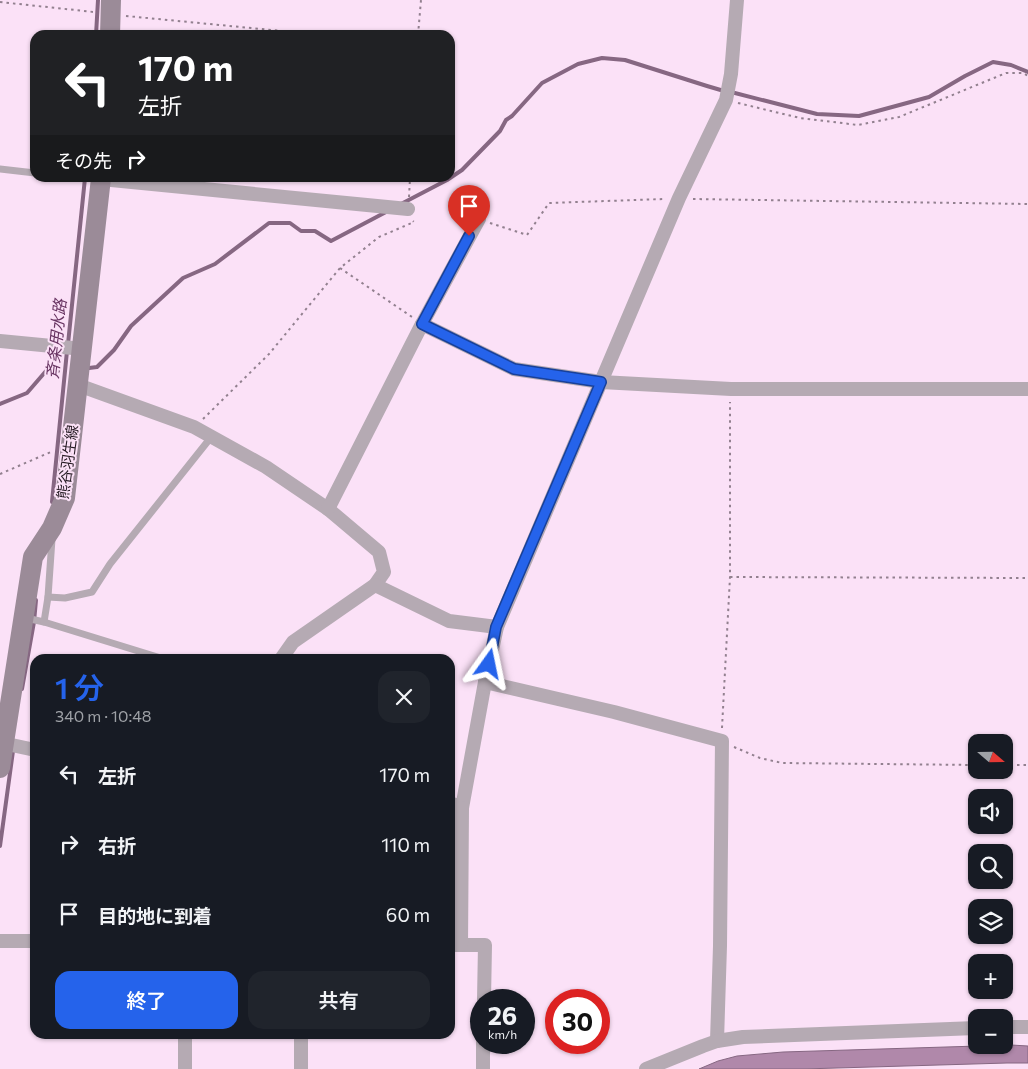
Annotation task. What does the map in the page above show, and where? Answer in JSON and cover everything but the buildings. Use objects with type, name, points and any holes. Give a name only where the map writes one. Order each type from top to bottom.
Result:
[{"type":"main road","points":[[110,30],[111,7]]},
{"type":"main road","name":"熊谷羽生線","points":[[0,768],[17,746],[34,619],[33,557],[52,528],[65,498],[78,385],[75,348],[95,182]]},
{"type":"street","points":[[484,989],[485,945],[456,945],[456,806],[496,627],[679,198],[726,100],[731,74],[737,0]]},
{"type":"street","points":[[136,182],[399,208]]},
{"type":"street","points":[[328,509],[422,324],[479,218]]},
{"type":"street","points":[[422,324],[514,369],[601,382],[730,389],[1028,389]]},
{"type":"street","points":[[0,341],[75,348]]},
{"type":"street","points":[[78,385],[194,427],[212,436],[266,467],[328,509],[379,552],[384,572],[375,585],[293,642],[285,654]]},
{"type":"street","points":[[375,585],[449,621],[496,627]]},
{"type":"street","points":[[485,682],[614,712],[722,741],[717,1041]]},
{"type":"street","points":[[0,941],[30,941]]},
{"type":"street","points":[[1013,1027],[1028,1027]]},
{"type":"street","points":[[646,1069],[673,1064],[703,1046],[717,1041],[743,1037],[968,1028]]},
{"type":"street","points":[[185,1039],[185,1069]]},
{"type":"street","points":[[301,1069],[302,1039]]},
{"type":"street","points":[[483,1054],[483,1069]]},
{"type":"lane","points":[[0,169],[30,172]]},
{"type":"lane","points":[[48,597],[65,598],[92,592],[110,564],[212,436]]},
{"type":"lane","points":[[52,528],[48,597],[34,619],[148,654]]},
{"type":"path","points":[[418,30],[421,0]]},
{"type":"path","points":[[0,2],[91,12]]},
{"type":"path","points":[[111,7],[285,30]]},
{"type":"path","points":[[726,100],[800,118],[858,126],[899,118],[1006,73],[1028,76]]},
{"type":"path","points":[[194,427],[269,354],[340,268],[379,236],[414,222],[399,208],[409,182]]},
{"type":"path","points":[[479,218],[527,235],[549,203],[679,198],[1028,204]]},
{"type":"path","points":[[340,268],[422,324]]},
{"type":"path","points":[[730,389],[730,577],[722,741],[760,758],[782,763],[968,765]]},
{"type":"path","points":[[0,474],[53,452]]},
{"type":"path","points":[[730,577],[1028,578]]},
{"type":"path","points":[[1013,765],[1028,765]]},
{"type":"shaded area","points":[[1013,1045],[1028,1046],[1028,1063],[803,1069],[699,1069],[737,1056],[783,1052],[968,1046],[968,1054],[1013,1054]]},
{"type":"waterway","name":"斉条用水路","points":[[96,30],[98,0]]},
{"type":"waterway","points":[[455,175],[462,170],[500,131],[506,120],[512,116],[542,83],[578,64],[602,58],[625,60],[724,91]]},
{"type":"waterway","points":[[731,92],[817,114],[859,116],[929,97],[993,62],[1011,65],[1028,72]]},
{"type":"waterway","name":"斉条用水路","points":[[68,344],[85,182]]},
{"type":"waterway","points":[[401,204],[443,182]]},
{"type":"waterway","points":[[89,368],[97,367],[114,350],[131,326],[183,278],[215,264],[269,223],[290,223],[301,231],[315,231],[331,241],[386,212]]},
{"type":"waterway","name":"斉条用水路","points":[[52,502],[67,351]]},
{"type":"waterway","points":[[0,404],[27,393],[46,371],[58,371]]},
{"type":"waterway","name":"斉条用水路","points":[[22,689],[36,600]]},
{"type":"waterway","name":"斉条用水路","points":[[0,846],[13,751]]},
{"type":"route","points":[[469,236],[422,324],[514,369],[601,382],[496,627],[489,664]]}]
